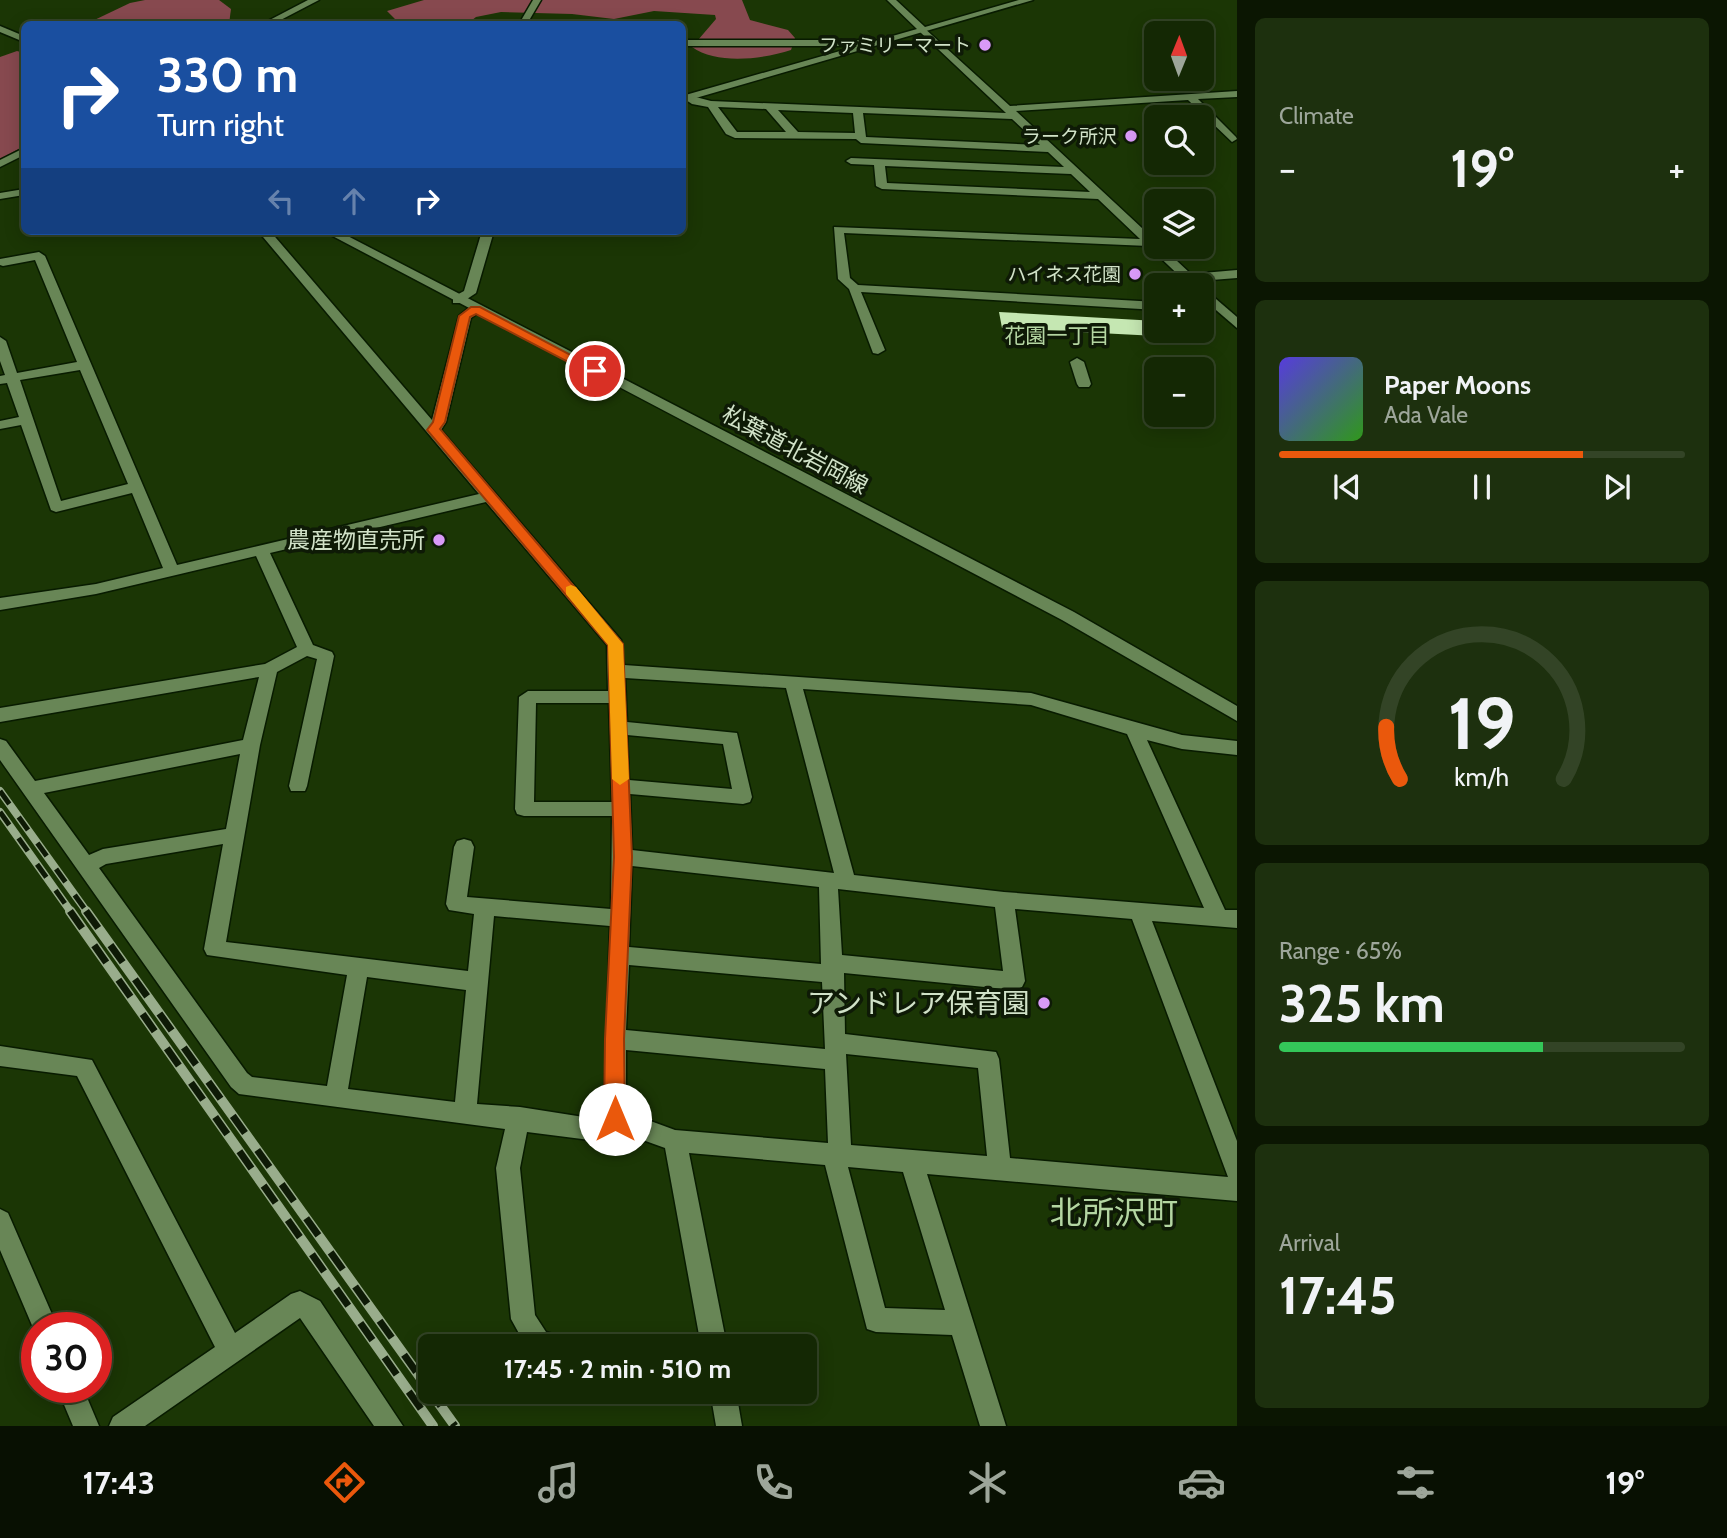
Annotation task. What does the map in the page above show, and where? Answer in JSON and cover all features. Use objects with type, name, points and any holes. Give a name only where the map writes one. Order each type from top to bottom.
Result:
[{"type":"street","points":[[273,21],[315,0]]},
{"type":"street","points":[[525,21],[537,0]]},
{"type":"street","points":[[891,0],[1144,238]]},
{"type":"street","points":[[686,99],[1029,0]]},
{"type":"street","points":[[0,29],[21,38]]},
{"type":"street","points":[[686,43],[859,43],[865,47]]},
{"type":"street","points":[[858,109],[861,140],[913,127],[1009,112],[1237,94]]},
{"type":"street","points":[[1189,97],[1232,139]]},
{"type":"street","points":[[686,99],[711,104],[858,109],[913,127],[1049,149]]},
{"type":"street","points":[[711,104],[732,134],[860,136]]},
{"type":"street","points":[[769,106],[796,137]]},
{"type":"street","points":[[0,164],[21,153]]},
{"type":"street","points":[[851,162],[1072,172]]},
{"type":"street","points":[[879,163],[882,186],[1097,196]]},
{"type":"street","points":[[0,196],[21,192]]},
{"type":"street","points":[[1144,243],[838,229],[844,279],[855,288],[1144,305]]},
{"type":"street","points":[[267,235],[615,644],[623,857],[615,1039],[615,1119]]},
{"type":"street","name":"松葉道北岩岡線","points":[[336,235],[1068,616],[1237,714]]},
{"type":"street","points":[[457,300],[470,293],[487,235]]},
{"type":"street","points":[[3,262],[39,256],[172,571]]},
{"type":"street","points":[[1168,259],[1183,273]]},
{"type":"street","points":[[1214,278],[1237,274]]},
{"type":"street","points":[[855,288],[878,350]]},
{"type":"street","points":[[1214,302],[1237,324]]},
{"type":"street","points":[[434,430],[439,422],[465,316],[475,309]]},
{"type":"street","points":[[1214,310],[1222,310]]},
{"type":"street","points":[[0,341],[7,379],[26,420],[56,507],[136,487]]},
{"type":"street","points":[[1077,362],[1084,384]]},
{"type":"street","points":[[7,379],[85,365]]},
{"type":"street","points":[[0,425],[26,420]]},
{"type":"street","points":[[0,604],[96,589],[490,496]]},
{"type":"street","points":[[261,550],[306,649],[326,656],[298,786]]},
{"type":"street","points":[[0,715],[270,669],[306,649]]},
{"type":"street","points":[[270,669],[251,745],[214,949],[479,982]]},
{"type":"street","points":[[616,671],[1031,699],[1061,705],[1135,732],[1181,744],[1237,748]]},
{"type":"street","points":[[793,682],[837,880],[834,968],[837,1156],[876,1320],[961,1323]]},
{"type":"street","points":[[617,697],[528,697],[524,808],[621,808]]},
{"type":"street","points":[[618,728],[731,738],[743,797],[621,786]]},
{"type":"street","points":[[1135,732],[1228,919]]},
{"type":"street","points":[[30,789],[251,745]]},
{"type":"street","points":[[0,746],[239,1080],[247,1087],[520,1118],[590,1129],[615,1119],[675,1141],[912,1164],[1237,1189]]},
{"type":"street","points":[[85,866],[103,857],[234,835]]},
{"type":"street","points":[[464,847],[456,904],[620,918]]},
{"type":"street","points":[[623,857],[1004,900],[1228,919]]},
{"type":"street","points":[[618,955],[1015,981],[1004,900]]},
{"type":"street","points":[[465,1112],[485,906]]},
{"type":"street","points":[[1139,912],[1237,1171]]},
{"type":"street","points":[[336,1097],[359,965]]},
{"type":"street","points":[[615,1039],[988,1059],[1000,1170]]},
{"type":"street","points":[[0,1056],[84,1066],[230,1350]]},
{"type":"street","points":[[520,1118],[508,1168],[523,1320],[532,1334]]},
{"type":"street","points":[[675,1141],[712,1334]]},
{"type":"street","points":[[912,1164],[993,1426]]},
{"type":"street","points":[[0,1221],[38,1312]]},
{"type":"street","points":[[122,1426],[300,1303],[311,1310],[390,1426]]},
{"type":"street","points":[[76,1403],[86,1426]]},
{"type":"street","points":[[725,1404],[729,1426]]},
{"type":"shaded area","points":[[145,0],[219,0],[231,9],[229,21],[92,21],[130,3]]},
{"type":"shaded area","points":[[424,0],[742,0],[750,20],[788,30],[795,38],[791,50],[740,59],[702,53],[692,47],[716,19],[715,15],[654,11],[614,19],[572,14],[501,12],[476,17],[471,21],[397,21],[387,11]]},
{"type":"shaded area","points":[[21,52],[21,148],[0,159],[0,57]]},
{"type":"building","points":[[999,312],[1144,320],[1144,335],[1002,328]]},
{"type":"railway","points":[[0,791],[87,912]]},
{"type":"railway","points":[[0,812],[71,912]]},
{"type":"railway","points":[[70,911],[433,1426]]},
{"type":"railway","points":[[86,911],[455,1426]]},
{"type":"slow traffic","points":[[571,590],[615,644],[620,779]]},
{"type":"place","name":"ファミリーマート","points":[[985,45]]},
{"type":"place","name":"ラーク所沢","points":[[1131,136]]},
{"type":"place","name":"ハイネス花園","points":[[1135,274]]},
{"type":"place","name":"農産物直売所","points":[[439,540]]},
{"type":"place","name":"アンドレア保育園","points":[[1044,1003]]},
{"type":"district","name":"花園一丁目","points":[[1057,335]]},
{"type":"district","name":"北所沢町","points":[[1114,1212]]},
{"type":"route","points":[[595,371],[475,309],[465,316],[439,422],[434,430],[615,644],[623,857],[615,1039],[615,1119]]}]
